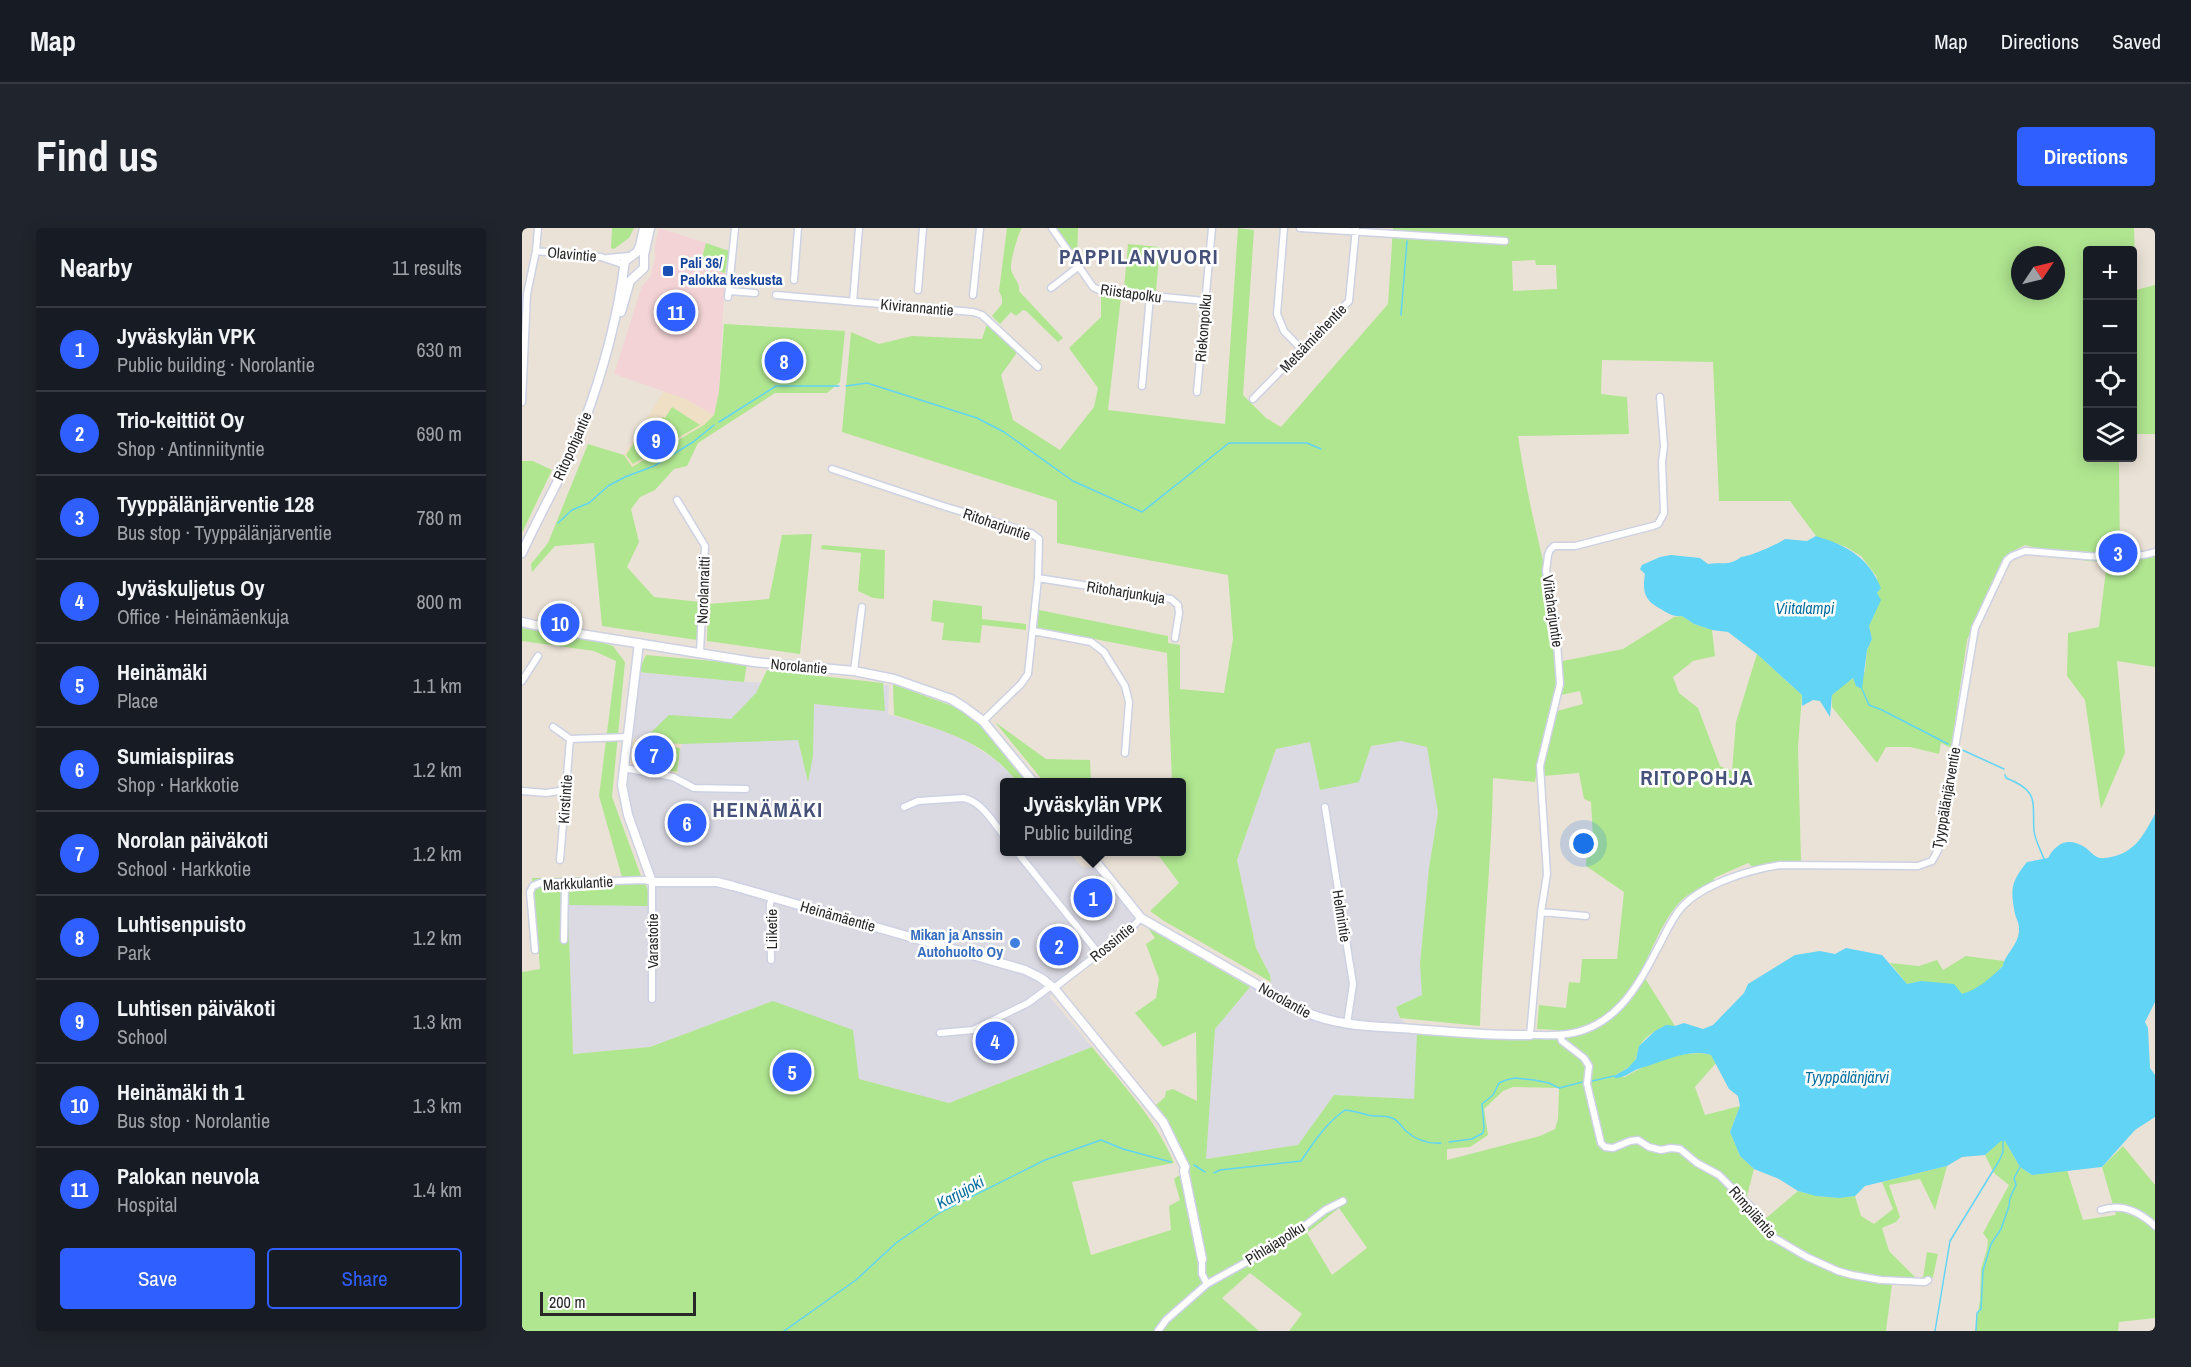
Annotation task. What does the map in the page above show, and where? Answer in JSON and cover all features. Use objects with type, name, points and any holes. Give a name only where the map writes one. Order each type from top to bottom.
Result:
[{"type":"street","points":[[522,402],[527,294],[536,251],[538,228]]},
{"type":"street","points":[[644,228],[640,246],[631,255],[625,267],[631,274],[637,274],[642,270],[650,228]]},
{"type":"street","points":[[735,228],[728,294],[755,294]]},
{"type":"street","points":[[794,280],[798,228]]},
{"type":"street","points":[[853,302],[859,228]]},
{"type":"street","points":[[918,290],[923,228]]},
{"type":"street","points":[[973,295],[980,228]]},
{"type":"street","name":"Riistapolku","points":[[1052,228],[1093,287],[1101,291],[1205,301]]},
{"type":"street","name":"Riekonpolku","points":[[1197,392],[1212,228]]},
{"type":"street","points":[[1284,228],[1277,314],[1284,331],[1302,350]]},
{"type":"street","points":[[1300,228],[1505,241]]},
{"type":"street","name":"Metsämiehentie","points":[[1253,399],[1349,301],[1355,230]]},
{"type":"street","name":"Olavintie","points":[[536,251],[608,258],[631,255]]},
{"type":"street","points":[[631,255],[639,256],[644,260]]},
{"type":"street","name":"Olavintie","points":[[608,258],[625,267]]},
{"type":"street","name":"Ritopohjantie","points":[[612,334],[625,267]]},
{"type":"street","points":[[1051,288],[1078,267]]},
{"type":"street","name":"Ritopohjantie","points":[[522,553],[583,426],[630,281],[637,274]]},
{"type":"street","name":"Kivirannantie","points":[[776,295],[973,312],[982,315],[1038,367]]},
{"type":"street","points":[[1142,386],[1150,296]]},
{"type":"street","name":"Viitaharjuntie","points":[[1530,1035],[1547,864],[1540,766],[1560,684],[1556,628],[1546,571],[1548,555],[1554,546],[1575,546],[1640,530],[1658,524],[1662,519],[1664,513],[1662,462],[1664,446],[1660,397]]},
{"type":"street","name":"Ritoharjuntie","points":[[832,469],[940,506],[1032,533],[1039,540],[1033,631],[1026,677],[983,721]]},
{"type":"street","name":"Norolanraitti","points":[[677,500],[705,546],[700,653]]},
{"type":"street","name":"Tyyppälänjärventie","points":[[1530,1035],[1575,1033],[1601,1023],[1621,1007],[1640,982],[1673,918],[1689,900],[1710,887],[1759,869],[1780,865],[1917,866],[1932,861],[1936,857],[1940,838],[1973,634],[2007,560],[2025,551],[2119,557],[2137,557],[2155,552]]},
{"type":"street","name":"Ritoharjunkuja","points":[[1038,578],[1171,599],[1178,604],[1179,614],[1175,638]]},
{"type":"street","points":[[854,671],[862,607]]},
{"type":"street","name":"Norolantie","points":[[524,621],[556,630],[639,644],[754,662],[854,671],[894,679],[951,699],[964,706],[983,721],[1029,778]]},
{"type":"street","points":[[1033,631],[1091,642],[1104,652],[1125,686],[1129,702],[1125,753]]},
{"type":"street","points":[[639,644],[622,785],[625,804],[652,882]]},
{"type":"street","points":[[522,681],[538,656]]},
{"type":"street","points":[[553,727],[570,739],[627,738]]},
{"type":"street","name":"Kirstintie","points":[[560,860],[570,739]]},
{"type":"street","points":[[624,768],[673,777],[694,788],[746,789]]},
{"type":"street","points":[[522,791],[546,793],[566,790]]},
{"type":"street","points":[[904,807],[918,801],[964,798],[971,800],[984,810],[1000,830]]},
{"type":"street","name":"Helmintie","points":[[1325,807],[1353,984],[1347,1024]]},
{"type":"street","points":[[1020,856],[1098,954]]},
{"type":"street","name":"Norolantie","points":[[1091,856],[1141,918],[1303,1011],[1321,1019],[1347,1024],[1498,1036],[1530,1035]]},
{"type":"street","name":"Markkulantie","points":[[534,950],[530,892],[533,886],[540,883],[645,880],[652,882]]},
{"type":"street","name":"Heinämäentie","points":[[652,882],[717,882],[1025,970],[1041,978],[1053,987],[1157,1114],[1169,1133],[1184,1171],[1202,1259],[1207,1272],[1207,1284]]},
{"type":"street","name":"Varastotie","points":[[652,882],[652,999]]},
{"type":"street","points":[[564,940],[565,883]]},
{"type":"street","name":"Liiketie","points":[[771,960],[770,904],[772,897]]},
{"type":"street","points":[[1541,912],[1586,916]]},
{"type":"street","name":"Rossintie","points":[[940,1033],[973,1030],[1028,1003],[1098,954],[1141,918]]},
{"type":"street","name":"Rimpiläntie","points":[[1560,1035],[1562,1041],[1584,1058],[1589,1066],[1587,1084],[1601,1143],[1605,1147],[1613,1148],[1638,1140],[1649,1147],[1661,1150],[1680,1149],[1697,1163],[1719,1175],[1748,1203],[1767,1231],[1777,1241],[1807,1257],[1838,1271],[1881,1280],[1912,1283],[1928,1280]]},
{"type":"street","name":"Pihlajapolku","points":[[1207,1284],[1293,1235],[1325,1210],[1343,1201]]},
{"type":"street","points":[[2101,1210],[2128,1209],[2140,1214],[2155,1226]]},
{"type":"street","points":[[1158,1331],[1166,1320],[1207,1284]]},
{"type":"shaded area","points":[[659,228],[706,243],[700,265],[725,273],[719,392],[714,415],[686,399],[614,374],[642,286],[650,277]]},
{"type":"shaded area","points":[[664,391],[686,399],[714,415],[704,425],[632,467],[624,455]]},
{"type":"shaded area","points":[[638,672],[744,682],[889,685],[888,714],[959,736],[994,759],[1014,778],[1000,778],[1000,856],[1073,856],[1082,867],[1096,868],[1138,918],[1055,987],[1050,997],[1092,1047],[949,1103],[859,1079],[773,1001],[650,1047],[573,1054],[568,905],[649,905],[649,892],[627,804],[628,769],[676,778],[677,775],[681,744],[631,739]]},
{"type":"shaded area","points":[[631,739],[681,744],[677,775],[628,766]]},
{"type":"shaded area","points":[[1401,741],[1427,747],[1438,813],[1429,868],[1420,964],[1423,995],[1396,1007],[1400,1018],[1417,1033],[1415,1099],[1334,1095],[1298,1145],[1205,1159],[1215,1029],[1250,987],[1271,982],[1270,975],[1256,948],[1237,860],[1276,749],[1310,742],[1320,790],[1371,746]]},
{"type":"green space","points":[[612,228],[634,228],[629,238],[614,249],[611,248]]},
{"type":"green space","points":[[1007,228],[1022,228],[1016,241],[1011,265],[1019,291],[1063,338],[1058,342],[1026,311],[1023,310],[1016,316],[1011,312],[1000,324],[992,316],[1002,304],[999,291]]},
{"type":"green space","points":[[1056,228],[1078,228],[1077,258]]},
{"type":"green space","points":[[1238,228],[1254,230],[1243,395],[1266,418],[1281,427],[1388,304],[1393,228],[2134,228],[2135,246],[2083,246],[2083,462],[2119,462],[2120,563],[2155,555],[2155,667],[2117,661],[2125,753],[2101,809],[2085,700],[2067,676],[2068,633],[2099,627],[2107,562],[2086,561],[2025,545],[2013,551],[2000,565],[1967,640],[1951,748],[1941,743],[1939,754],[1910,747],[1886,747],[1877,763],[1832,707],[1832,695],[1845,683],[1865,672],[1867,650],[1872,639],[1869,626],[1877,593],[1877,577],[1861,556],[1846,547],[1816,536],[1790,501],[1719,501],[1713,362],[1602,360],[1601,394],[1627,397],[1629,434],[1518,436],[1551,600],[1556,642],[1556,684],[1535,782],[1493,778],[1480,1026],[1400,1018],[1396,1007],[1422,995],[1420,964],[1429,868],[1438,813],[1427,747],[1401,741],[1371,746],[1359,782],[1320,790],[1310,742],[1276,749],[1237,860],[1256,948],[1270,975],[1271,982],[1150,911],[1179,883],[1159,856],[1186,856],[1186,778],[1172,778],[1167,653],[1037,628],[1039,610],[1168,636],[1168,643],[1180,645],[1180,689],[1224,693],[1233,639],[1228,575],[1057,543],[1057,501],[842,432],[851,332],[879,344],[912,336],[982,339],[987,324],[1018,351],[1001,375],[1013,420],[1060,450],[1094,407],[1098,388],[1069,348],[1101,317],[1101,296],[1121,297],[1108,410],[1225,424]],"holes":[[[1535,260],[1536,265],[1556,265],[1557,289],[1513,291],[1512,261]]]},
{"type":"green space","points":[[706,243],[729,251],[725,273],[700,265]]},
{"type":"green space","points":[[1128,244],[1160,247],[1156,291],[1124,289]]},
{"type":"green space","points":[[2155,285],[2155,434],[2137,434],[2137,290]]},
{"type":"green space","points":[[724,324],[845,331],[840,382],[827,393],[775,393],[698,443],[687,466],[674,469],[655,490],[640,497],[631,509],[639,542],[627,567],[654,597],[700,602],[697,640],[602,626],[594,543],[555,546],[532,572],[531,564],[548,543],[588,444],[624,455],[632,467],[704,425],[714,415],[719,392]]},
{"type":"green space","points":[[775,348],[785,352],[789,362],[785,372],[775,376],[765,372],[761,362],[765,352]]},
{"type":"green space","points":[[672,407],[700,425],[633,464],[626,455],[640,434],[649,439]]},
{"type":"green space","points":[[522,461],[533,461],[552,470],[522,533]]},
{"type":"green space","points":[[812,534],[800,654],[707,641],[708,604],[769,599],[782,535]]},
{"type":"green space","points":[[822,545],[885,550],[884,599],[873,598],[858,591],[861,553],[821,549]]},
{"type":"green space","points":[[933,600],[982,606],[982,619],[1026,624],[1026,630],[982,625],[980,643],[942,640],[944,623],[931,621]]},
{"type":"green space","points":[[1682,616],[1694,624],[1712,630],[1715,656],[1693,661],[1673,677],[1679,693],[1698,708],[1720,766],[1732,771],[1736,722],[1757,654],[1802,695],[1798,747],[1801,861],[1765,864],[1754,868],[1748,863],[1714,878],[1714,882],[1695,891],[1677,905],[1641,972],[1675,1026],[1665,1027],[1649,1035],[1641,1043],[1634,1062],[1614,1076],[1625,1077],[1655,1062],[1678,1055],[1701,1053],[1711,1055],[1716,1063],[1695,1087],[1705,1115],[1740,1106],[1730,1132],[1740,1156],[1754,1169],[1747,1196],[1765,1219],[1798,1191],[1826,1197],[1855,1196],[1861,1216],[1874,1224],[1893,1209],[1882,1182],[1947,1166],[1935,1210],[1920,1179],[1889,1185],[1900,1217],[1896,1222],[1882,1228],[1889,1251],[1916,1278],[1923,1278],[1927,1252],[1938,1254],[1933,1277],[1928,1285],[1892,1284],[1886,1331],[1289,1331],[1302,1314],[1250,1273],[1222,1298],[1259,1331],[522,1331],[522,972],[540,969],[532,878],[622,877],[599,796],[616,661],[594,651],[522,641],[522,628],[589,638],[613,646],[625,662],[612,797],[649,892],[650,906],[568,905],[573,1054],[650,1047],[773,1001],[853,1030],[859,1079],[949,1103],[1092,1047],[1148,1117],[1174,1163],[1072,1182],[1091,1255],[1171,1230],[1169,1206],[1180,1200],[1174,1179],[1189,1168],[1176,1137],[1156,1105],[1165,1097],[1166,1091],[1173,1089],[1197,1101],[1196,1032],[1163,1047],[1135,1013],[1156,998],[1159,979],[1146,944],[1155,938],[1148,928],[1250,987],[1215,1029],[1206,1159],[1298,1145],[1334,1095],[1414,1099],[1417,1033],[1498,1040],[1558,1037],[1556,1030],[1537,1029],[1539,1005],[1566,1008],[1569,982],[1580,983],[1582,959],[1617,959],[1624,892],[1586,866],[1587,841],[1593,838],[1591,802],[1584,799],[1579,773],[1543,776],[1543,767],[1557,711],[1583,704],[1580,691],[1561,695],[1563,661],[1623,649],[1674,617]],"holes":[[[1513,1087],[1559,1088],[1558,1119],[1555,1129],[1540,1136],[1447,1160],[1447,1149],[1470,1147],[1488,1135],[1484,1109],[1503,1091]],[[1339,1208],[1367,1248],[1332,1275],[1307,1233]]]},
{"type":"green space","points":[[646,655],[747,664],[744,682],[638,672]]},
{"type":"green space","points":[[767,670],[883,683],[885,711],[814,704],[813,756],[808,782],[798,740],[681,744],[642,741],[669,715],[731,719],[756,693]]},
{"type":"green space","points":[[893,684],[963,710],[981,723],[1025,778],[1014,778],[991,756],[962,739],[894,715]]},
{"type":"green space","points":[[995,722],[1046,759],[1090,760],[1091,778],[1041,778]]},
{"type":"green space","points":[[673,747],[680,748],[677,772],[662,769],[661,764],[653,764],[654,754],[672,756]]},
{"type":"green space","points":[[1966,956],[2004,961],[2003,966],[1984,984],[1973,991],[1962,994],[1921,981],[1907,984],[1890,963],[1919,966],[1937,960],[1943,970]]},
{"type":"green space","points":[[2000,1141],[2005,1141],[2020,1167],[2032,1175],[2067,1170],[2083,1220],[2116,1215],[2102,1167],[2123,1146],[2155,1185],[2155,1318],[2119,1322],[2118,1331],[1975,1331],[1980,1300],[1981,1269],[1988,1240],[1983,1233],[2009,1185],[1994,1173],[1985,1155]]},
{"type":"water","name":"Viitalampi","points":[[1816,536],[1856,554],[1870,568],[1881,588],[1877,593],[1881,600],[1869,626],[1872,639],[1867,650],[1862,689],[1856,686],[1853,678],[1832,695],[1830,717],[1820,701],[1813,700],[1802,706],[1802,695],[1757,654],[1728,632],[1694,624],[1682,616],[1675,616],[1654,605],[1646,595],[1645,574],[1640,569],[1642,565],[1671,555],[1700,558],[1708,564],[1729,563],[1785,539],[1807,541]]},
{"type":"water","name":"Tyyppälänjärvi","points":[[2155,814],[2155,1002],[2145,1022],[2148,1028],[2150,1068],[2155,1075],[2155,1117],[2135,1130],[2102,1167],[2032,1175],[2020,1167],[2005,1141],[2001,1141],[1985,1155],[1962,1157],[1947,1166],[1865,1186],[1855,1196],[1839,1198],[1816,1196],[1798,1191],[1779,1179],[1754,1169],[1740,1156],[1730,1132],[1740,1106],[1738,1096],[1729,1089],[1711,1055],[1684,1054],[1637,1069],[1623,1076],[1615,1078],[1614,1076],[1628,1068],[1636,1059],[1639,1046],[1655,1031],[1666,1025],[1675,1026],[1684,1023],[1703,1029],[1713,1025],[1744,993],[1748,984],[1795,955],[1820,951],[1835,954],[1846,948],[1882,955],[1907,984],[1921,981],[1954,984],[1962,994],[1974,989],[2003,966],[2015,944],[2019,926],[2012,892],[2018,875],[2027,862],[2048,858],[2055,848],[2069,842],[2086,848],[2099,858],[2120,855],[2138,841]]},
{"type":"waterway","points":[[1401,315],[1407,241]]},
{"type":"waterway","points":[[846,386],[867,383],[977,418],[1004,432],[1073,481],[1142,512],[1229,443],[1307,443],[1321,449]]},
{"type":"waterway","points":[[719,422],[776,386],[839,386]]},
{"type":"waterway","points":[[558,523],[572,510],[589,503],[608,486],[654,466],[693,442],[714,425]]},
{"type":"waterway","points":[[1862,689],[1869,705],[1948,744]]},
{"type":"waterway","points":[[1958,748],[2004,769]]},
{"type":"waterway","points":[[2005,775],[2006,778],[2024,788],[2032,798],[2035,834],[2044,859]]},
{"type":"waterway","name":"Karjujoki","points":[[1592,1081],[1614,1076]]},
{"type":"waterway","name":"Karjujoki","points":[[1449,1142],[1472,1139],[1483,1133],[1482,1104],[1493,1095],[1499,1083],[1515,1078],[1549,1083],[1559,1088],[1583,1082]]},
{"type":"waterway","name":"Karjujoki","points":[[1214,1173],[1220,1170],[1301,1161],[1326,1127],[1345,1110],[1392,1118],[1418,1139],[1441,1143]]},
{"type":"waterway","name":"Karjujoki","points":[[784,1331],[856,1280],[896,1243],[941,1212],[1045,1160],[1101,1140],[1123,1149],[1171,1162]]},
{"type":"waterway","points":[[1935,1331],[1950,1241],[1999,1161],[2003,1152],[2003,1141]]},
{"type":"waterway","name":"Karjujoki","points":[[1194,1165],[1205,1172]]},
{"type":"waterway","points":[[1976,1331],[1977,1313],[1981,1309],[1983,1271],[1991,1244],[2001,1229],[2016,1185],[2014,1178],[2020,1167]]},
{"type":"place","name":"Pali 36/ Palokka keskusta","points":[[668,271]]},
{"type":"place","name":"Palokan neuvola","points":[[676,312]]},
{"type":"place","name":"Luhtisenpuisto","points":[[784,361]]},
{"type":"place","name":"Luhtisen päiväkoti","points":[[656,440]]},
{"type":"place","name":"Tyyppälänjärventie 128","points":[[2118,553]]},
{"type":"place","name":"Heinämäki th 1","points":[[560,623]]},
{"type":"place","name":"Norolan päiväkoti","points":[[654,755]]},
{"type":"place","name":"Sumiaispiiras","points":[[687,823]]},
{"type":"place","name":"Jyväskylän VPK","points":[[1093,898]]},
{"type":"place","name":"Mikan ja Anssin Autohuolto Oy","points":[[1015,943]]},
{"type":"place","name":"Trio-keittiöt Oy","points":[[1059,946]]},
{"type":"place","name":"Jyväskuljetus Oy","points":[[995,1041]]},
{"type":"place","name":"Heinämäki","points":[[792,1072]]},
{"type":"district","name":"PAPPILANVUORI","points":[[1139,256]]},
{"type":"district","name":"RITOPOHJA","points":[[1697,777]]},
{"type":"district","name":"HEINÄMÄKI","points":[[768,809]]}]
